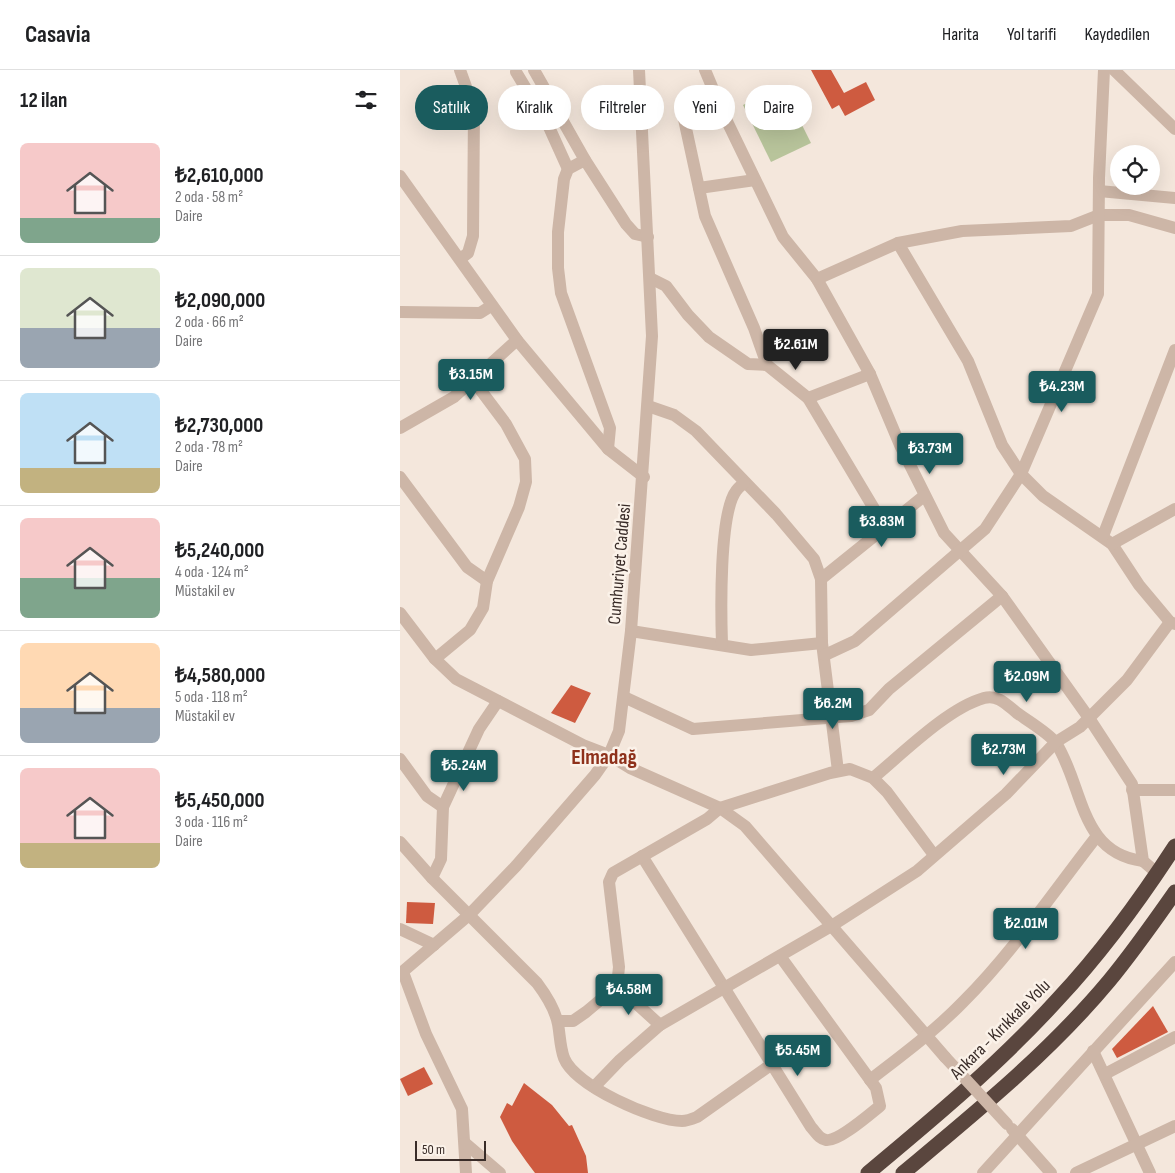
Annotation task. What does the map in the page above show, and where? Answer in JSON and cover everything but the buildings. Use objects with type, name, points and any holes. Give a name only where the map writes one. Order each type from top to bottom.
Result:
[{"type":"highway","name":"Ankara - Kırıkkale Yolu","points":[[868,1173],[988,1070],[1048,1011],[1094,958],[1175,846]]},
{"type":"highway","points":[[903,1173],[1002,1089],[1054,1039],[1108,982],[1137,946],[1175,892]]},
{"type":"street","points":[[460,70],[474,109],[475,176],[473,236],[468,253],[460,259]]},
{"type":"street","points":[[568,169],[549,127],[515,71],[537,70],[584,160],[626,224],[635,234],[648,237]]},
{"type":"street","name":"Cumhuriyet Caddesi","points":[[401,973],[468,915],[516,866],[595,775],[609,755],[619,731],[631,630],[644,477],[652,336],[639,70]]},
{"type":"street","points":[[705,70],[783,237],[817,280],[870,374],[924,496],[944,533],[1002,596],[1089,718],[1132,784],[1143,862]]},
{"type":"street","points":[[631,630],[751,650],[824,649],[854,641],[985,529],[1021,474],[1098,294],[1099,191],[1104,70]]},
{"type":"street","points":[[1114,70],[1175,129]]},
{"type":"street","points":[[686,130],[704,216],[754,328],[767,365],[808,398],[885,527]]},
{"type":"street","points":[[584,160],[568,169],[564,179],[558,232],[561,293],[610,428],[608,449]]},
{"type":"street","points":[[400,176],[517,340],[608,449],[644,477]]},
{"type":"street","points":[[699,188],[755,180]]},
{"type":"street","points":[[1099,191],[1175,198]]},
{"type":"street","points":[[817,280],[898,243],[962,231],[1071,226],[1099,214],[1129,215],[1175,228]]},
{"type":"street","points":[[594,1087],[620,1060],[660,1025],[832,926],[917,871],[1006,794],[1056,742],[1080,727],[1127,680],[1172,623],[1139,585],[1108,540],[1042,496],[1021,474],[1002,446],[968,361],[898,243]]},
{"type":"street","points":[[650,278],[666,286],[688,315],[709,337],[748,364],[767,365]]},
{"type":"street","points":[[400,312],[480,313],[491,306]]},
{"type":"street","points":[[400,428],[454,397],[517,340]]},
{"type":"street","points":[[1108,540],[1175,350]]},
{"type":"street","points":[[808,398],[870,374]]},
{"type":"street","points":[[435,659],[470,630],[484,608],[487,581],[519,508],[526,482],[525,459],[506,424],[473,380]]},
{"type":"street","points":[[648,406],[674,415],[696,431],[744,483],[776,514],[814,559],[822,579],[824,649],[838,771]]},
{"type":"street","points":[[400,477],[467,567],[487,581]]},
{"type":"street","points":[[722,644],[720,603],[728,510],[735,491],[744,483]]},
{"type":"street","points":[[822,579],[924,496]]},
{"type":"street","points":[[1108,540],[1175,509]]},
{"type":"street","points":[[624,697],[693,729],[850,716],[869,710],[889,689],[1002,596]]},
{"type":"street","points":[[400,613],[435,659],[456,679],[583,745],[609,755],[630,768],[720,808],[745,826],[926,1037],[1051,1173]]},
{"type":"street","points":[[873,778],[953,712],[985,698],[998,698],[1056,742],[1097,836],[1108,849],[1118,856],[1143,862],[1157,873]]},
{"type":"street","points":[[432,878],[441,859],[443,807],[479,729],[498,701]]},
{"type":"street","points":[[400,759],[427,796],[443,807]]},
{"type":"street","points":[[558,1022],[573,1021],[616,986],[619,967],[610,882],[613,873],[707,819],[720,808],[838,771],[850,769],[873,778],[887,792],[934,855]]},
{"type":"street","points":[[1132,790],[1175,790]]},
{"type":"street","points":[[870,1080],[926,1037],[964,1001],[1010,948],[1097,836]]},
{"type":"street","points":[[400,842],[432,878],[537,983],[548,999],[558,1022],[564,1059],[575,1072],[610,1098],[672,1120],[684,1121],[697,1117],[772,1064]]},
{"type":"street","points":[[642,856],[724,989],[792,1092],[812,1127],[819,1137],[827,1140],[837,1139],[880,1106],[876,1088],[780,956]]},
{"type":"street","points":[[400,930],[434,945]]},
{"type":"street","points":[[983,1173],[1175,962]]},
{"type":"street","points":[[401,973],[426,1034],[462,1108],[466,1173]]},
{"type":"street","points":[[616,986],[660,1025]]},
{"type":"street","points":[[1105,1074],[1175,1036]]},
{"type":"street","points":[[1093,1051],[1150,1173]]},
{"type":"street","points":[[1076,1173],[1137,1146],[1175,1126]]},
{"type":"street","points":[[465,1143],[500,1173]]},
{"type":"green space","points":[[755,130],[804,130],[811,143],[771,162]]},
{"type":"district","name":"Elmadağ","points":[[604,756]]}]
